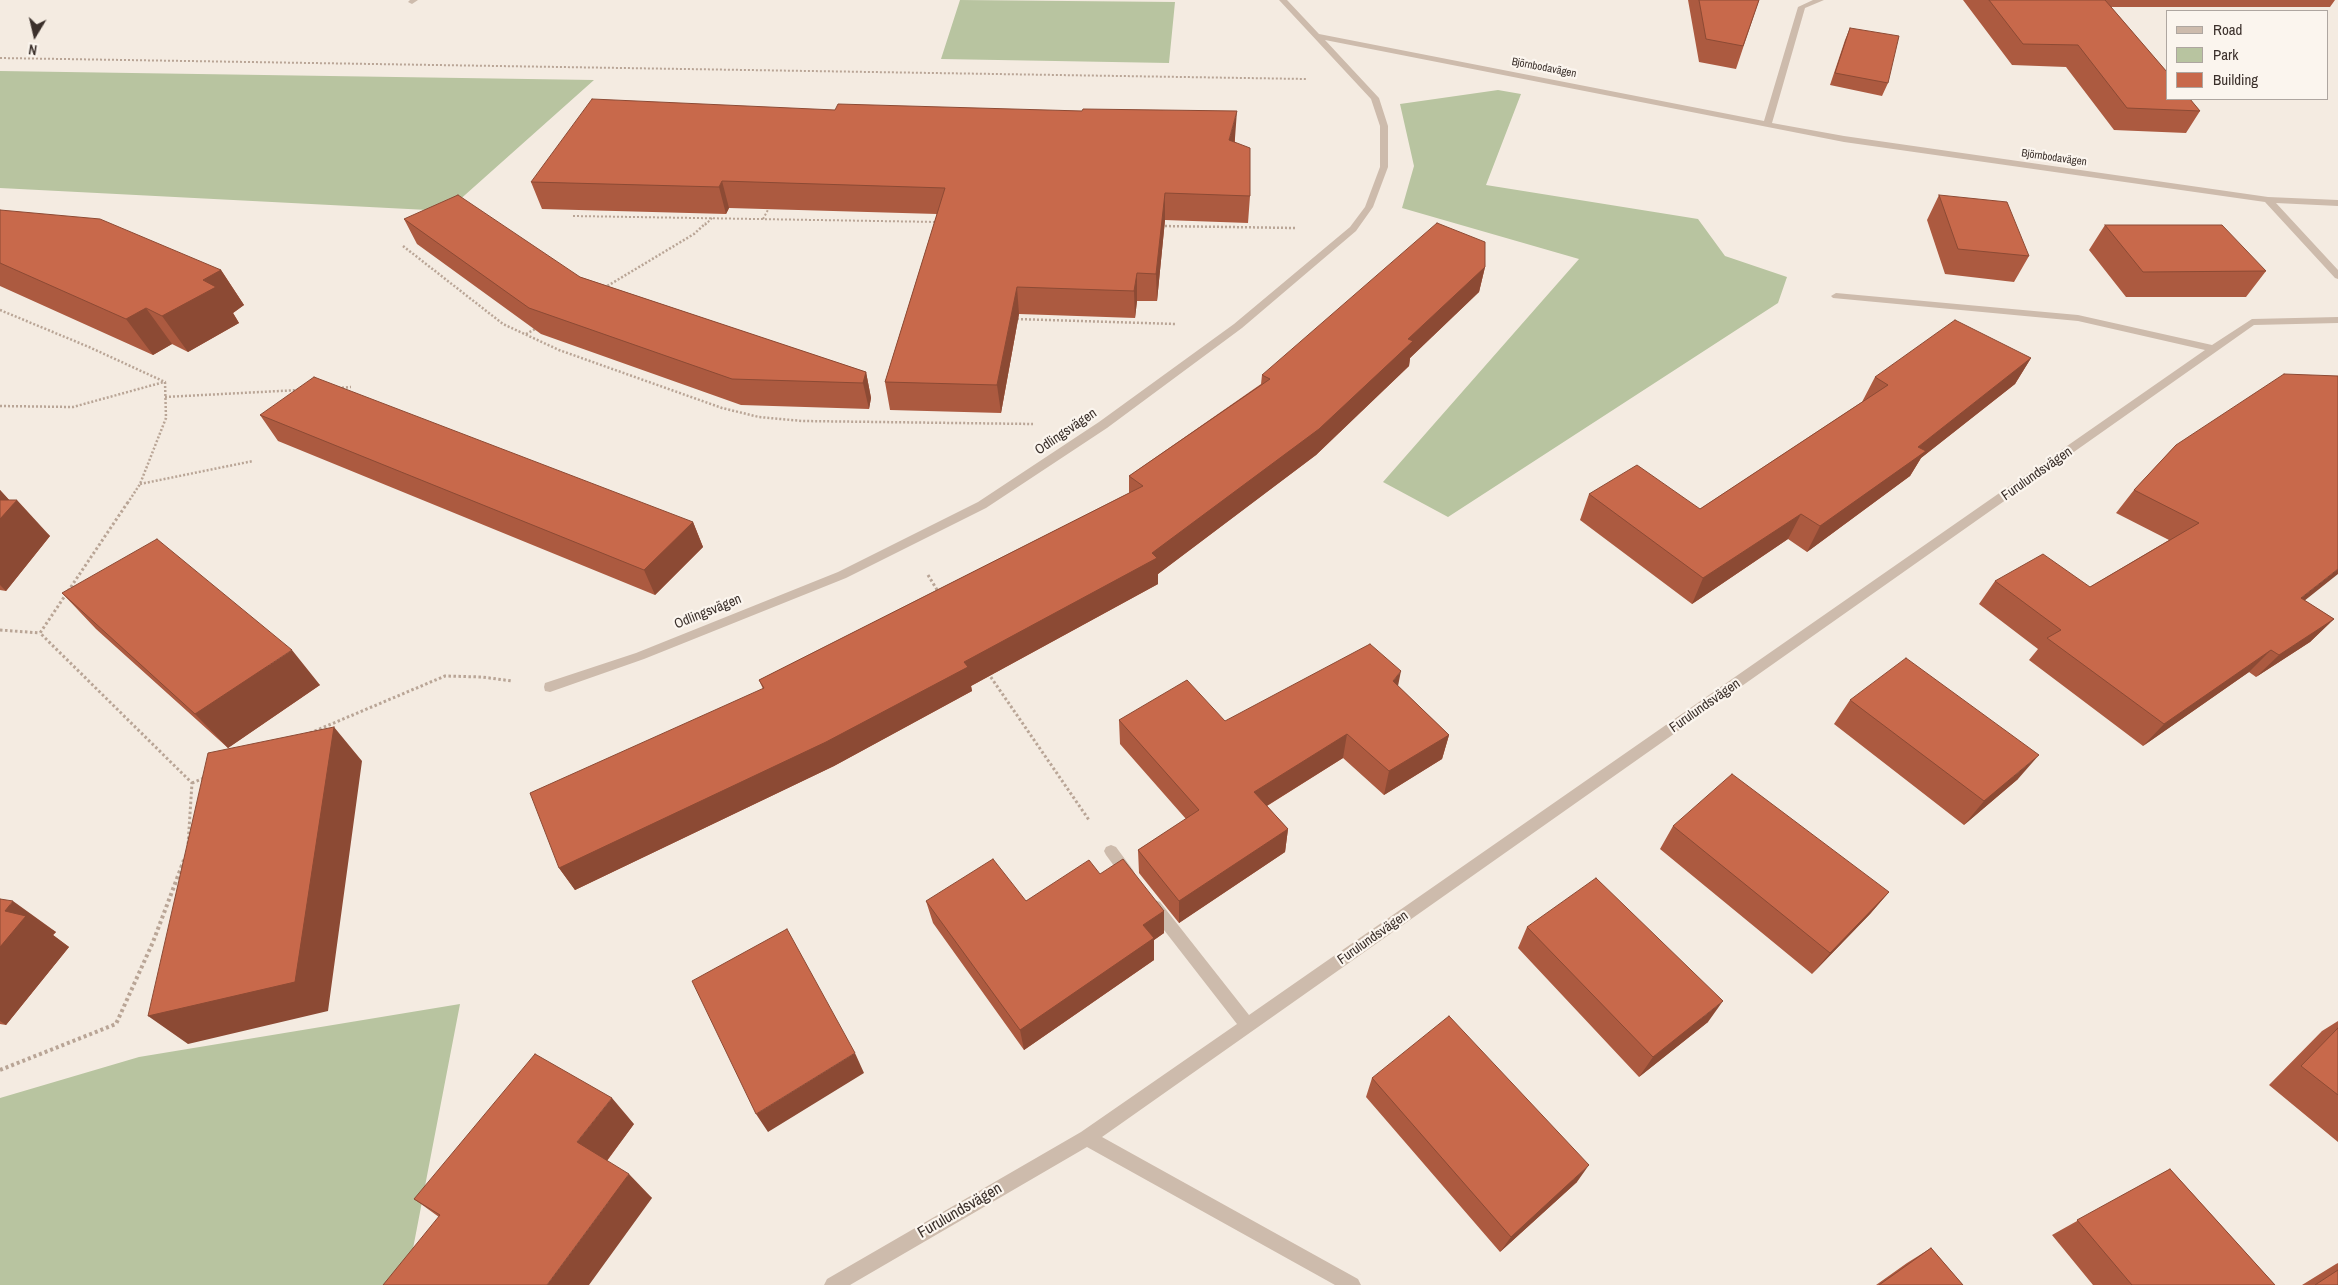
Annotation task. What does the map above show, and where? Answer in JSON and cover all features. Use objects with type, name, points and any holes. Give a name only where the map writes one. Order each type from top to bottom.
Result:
[{"type":"street","name":"Odlingsvägen","points":[[550,687],[640,656],[833,579],[982,505],[1103,425],[1238,326],[1353,229],[1369,207],[1384,167],[1384,126],[1375,98],[1283,0]]},
{"type":"street","points":[[1768,123],[1802,7],[1820,0]]},
{"type":"street","name":"Björnbodavägen","points":[[1316,36],[1844,139],[2268,200],[2338,203]]},
{"type":"street","points":[[2268,200],[2338,276]]},
{"type":"street","points":[[1836,296],[2078,318],[2215,349]]},
{"type":"street","name":"Furulundsvägen","points":[[833,1285],[1087,1138],[2252,322],[2338,320]]},
{"type":"street","points":[[1111,851],[1248,1025]]},
{"type":"street","points":[[1087,1138],[1352,1285]]},
{"type":"path","points":[[0,58],[1312,79]]},
{"type":"path","points":[[763,219],[772,202]]},
{"type":"path","points":[[573,216],[942,222]]},
{"type":"path","points":[[602,289],[694,234],[713,218]]},
{"type":"path","points":[[1158,226],[1353,229]]},
{"type":"path","points":[[403,246],[503,324],[559,350],[704,402],[759,417],[802,421],[1035,424]]},
{"type":"path","points":[[0,310],[89,347],[165,382]]},
{"type":"path","points":[[1011,319],[1238,326]]},
{"type":"path","points":[[526,334],[543,324]]},
{"type":"path","points":[[40,633],[140,484],[166,418],[165,382]]},
{"type":"path","points":[[0,406],[73,407],[165,382]]},
{"type":"path","points":[[332,388],[351,388]]},
{"type":"path","points":[[165,397],[302,390]]},
{"type":"path","points":[[140,484],[253,462]]},
{"type":"path","points":[[908,542],[941,596]]},
{"type":"path","points":[[0,630],[40,633],[192,783],[187,852],[153,942],[116,1024],[0,1070]]},
{"type":"path","points":[[984,666],[998,690],[1111,851]]},
{"type":"path","points":[[309,733],[445,676],[482,677],[550,687]]},
{"type":"path","points":[[192,783],[210,775]]},
{"type":"green space","points":[[960,0],[1175,2],[1169,63],[941,59]]},
{"type":"green space","points":[[0,71],[594,80],[447,211],[0,188]]},
{"type":"green space","points":[[1498,90],[1521,94],[1486,185],[1698,219],[1725,256],[1787,277],[1778,303],[1448,517],[1383,482],[1579,259],[1402,208],[1414,166],[1400,104]]},
{"type":"green space","points":[[460,1004],[406,1285],[0,1285],[0,1098],[139,1057]]},
{"type":"building","points":[[1699,0],[1759,0],[1743,46],[1706,39]]},
{"type":"building","points":[[1989,0],[2105,0],[2166,71],[2166,100],[2191,100],[2200,111],[2127,108],[2078,45],[2023,44]]},
{"type":"building","points":[[1850,28],[1899,36],[1888,83],[1835,73]]},
{"type":"building","points":[[592,99],[835,110],[838,104],[1082,111],[1083,109],[1237,111],[1229,140],[1250,148],[1250,196],[1165,193],[1156,274],[1137,273],[1134,291],[1017,287],[997,385],[885,382],[945,188],[722,181],[719,187],[531,182]]},
{"type":"building","points":[[458,195],[580,277],[866,372],[863,383],[732,379],[529,308],[404,219]]},
{"type":"building","points":[[1939,195],[2007,202],[2029,256],[1958,249]]},
{"type":"building","points":[[0,210],[100,219],[221,270],[203,280],[216,287],[162,316],[146,308],[126,319],[0,263]]},
{"type":"building","points":[[1437,223],[1485,242],[1485,267],[1408,339],[1413,341],[1319,429],[1152,553],[1157,558],[964,662],[968,667],[826,742],[559,868],[530,793],[764,688],[759,680],[1143,486],[1129,476],[1270,379],[1262,375]]},
{"type":"building","points":[[2105,225],[2222,225],[2266,271],[2143,272]]},
{"type":"building","points":[[1955,320],[2031,358],[1918,447],[1926,451],[1820,526],[1801,514],[1703,578],[1589,494],[1637,465],[1700,509],[1888,385],[1875,377]]},
{"type":"building","points":[[2284,374],[2338,376],[2338,569],[2301,598],[2334,619],[2279,655],[2271,650],[2164,724],[2047,638],[2061,630],[1995,581],[2043,554],[2090,587],[2199,523],[2134,490],[2176,445]]},
{"type":"building","points":[[314,377],[693,522],[644,570],[260,415]]},
{"type":"building","points":[[0,500],[17,500],[0,519]]},
{"type":"building","points":[[157,539],[292,650],[195,714],[62,593]]},
{"type":"building","points":[[1370,644],[1401,671],[1393,681],[1449,735],[1389,771],[1347,734],[1254,792],[1288,829],[1179,901],[1138,850],[1199,810],[1119,720],[1187,680],[1225,721]]},
{"type":"building","points":[[1906,658],[2039,755],[1984,801],[1850,700]]},
{"type":"building","points":[[334,727],[295,982],[148,1016],[208,753]]},
{"type":"building","points":[[1732,774],[1889,892],[1830,953],[1673,826]]},
{"type":"building","points":[[993,859],[1026,901],[1089,860],[1100,874],[1123,859],[1164,911],[1143,925],[1154,938],[1020,1030],[926,901]]},
{"type":"building","points":[[1596,878],[1723,1001],[1653,1057],[1527,927]]},
{"type":"building","points":[[0,899],[13,901],[5,911],[26,916],[0,947]]},
{"type":"building","points":[[787,929],[855,1053],[756,1114],[692,981]]},
{"type":"building","points":[[1449,1016],[1589,1165],[1511,1237],[1372,1078]]},
{"type":"building","points":[[2338,1028],[2338,1095],[2301,1066]]},
{"type":"building","points":[[535,1054],[612,1098],[577,1142],[629,1174],[547,1285],[383,1285],[440,1215],[414,1199]]},
{"type":"building","points":[[2170,1169],[2275,1285],[2132,1285],[2077,1220]]},
{"type":"building","points":[[1931,1248],[1963,1285],[1879,1285]]},
{"type":"building","points":[[2338,1270],[2338,1285],[2315,1285]]}]
